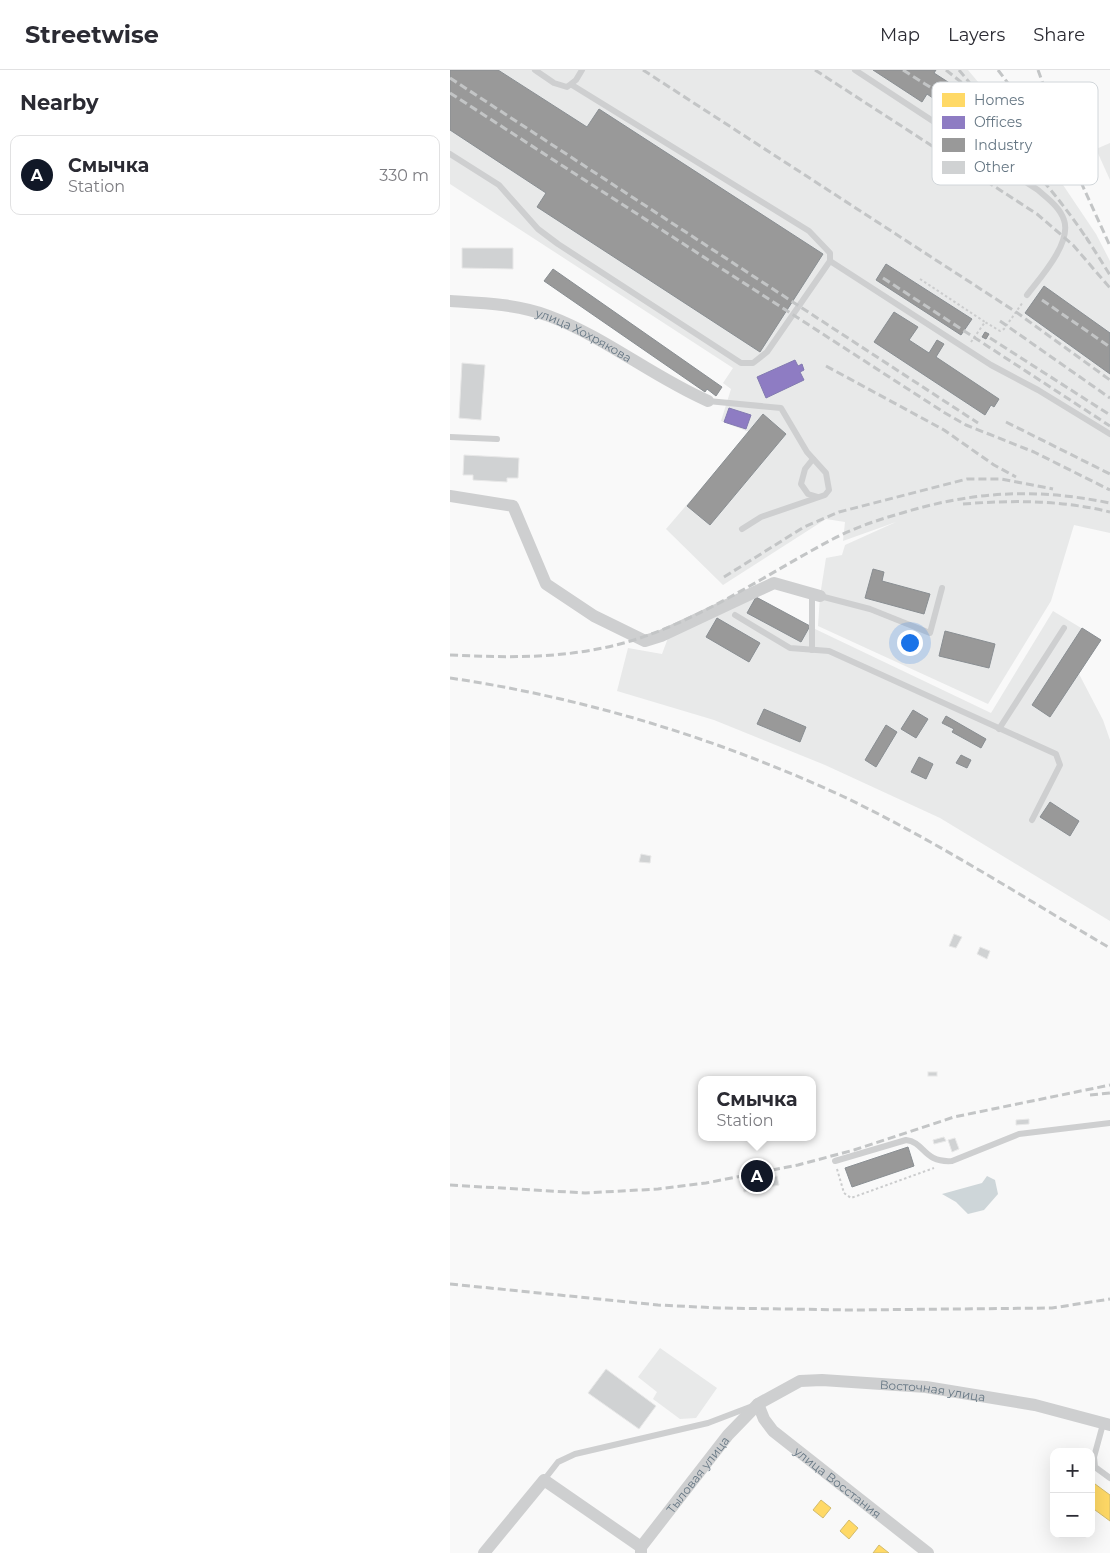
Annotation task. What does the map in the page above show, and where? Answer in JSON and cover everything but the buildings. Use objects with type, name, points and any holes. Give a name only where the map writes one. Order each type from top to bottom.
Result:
[{"type":"street","name":"улица Хохрякова","points":[[450,301],[496,304],[548,316],[708,401]]},
{"type":"street","points":[[450,496],[513,506],[546,584],[594,616],[637,639],[651,641],[774,583],[816,595]]},
{"type":"street","name":"Восточная улица","points":[[758,1404],[800,1381],[822,1380],[926,1387],[1035,1405],[1106,1424]]},
{"type":"street","name":"Тыловая улица","points":[[641,1550],[728,1435],[758,1404]]},
{"type":"street","name":"улица Восстания","points":[[758,1404],[764,1419],[773,1431],[928,1553]]},
{"type":"street","points":[[484,1553],[544,1480],[641,1550]]},
{"type":"lane","points":[[450,154],[499,185],[538,229],[558,244],[741,363],[753,363],[767,352],[830,261],[830,253],[809,230],[572,85],[561,86],[535,70]]},
{"type":"lane","points":[[572,85],[582,70]]},
{"type":"lane","points":[[855,70],[932,120]]},
{"type":"lane","points":[[1027,295],[1050,264],[1064,236],[1064,218],[1038,190],[1030,185]]},
{"type":"lane","points":[[830,261],[966,349],[1110,434]]},
{"type":"lane","points":[[708,401],[781,408],[813,459],[826,473],[829,484],[829,490],[820,497],[761,517],[742,529]]},
{"type":"lane","points":[[450,437],[497,439]]},
{"type":"lane","points":[[813,459],[802,474],[801,484],[808,494],[820,497]]},
{"type":"lane","points":[[812,650],[816,595],[870,609],[930,632],[942,588]]},
{"type":"lane","points":[[735,615],[790,648],[829,651],[1056,754],[1060,765],[1032,820]]},
{"type":"lane","points":[[999,729],[1064,628]]},
{"type":"lane","points":[[835,1161],[906,1140],[916,1142],[930,1157],[952,1161],[1019,1134],[1110,1122]]},
{"type":"lane","points":[[544,1480],[558,1462],[575,1454],[708,1424],[758,1404]]},
{"type":"lane","points":[[1106,1424],[1094,1457],[1095,1467],[1110,1478]]},
{"type":"path","points":[[920,279],[1000,331],[1004,329],[1027,295]]},
{"type":"path","points":[[966,349],[985,322]]},
{"type":"path","points":[[835,1161],[844,1193],[851,1198],[934,1168]]},
{"type":"shaded area","points":[[450,70],[968,70],[978,82],[932,82],[932,185],[1063,185],[1096,234],[1110,261],[1110,533],[1074,525],[1051,601],[988,704],[818,626],[820,596],[826,558],[842,555],[845,545],[896,522],[843,541],[845,522],[826,519],[723,585],[666,529],[749,432],[721,421],[731,389],[723,383],[733,368],[450,184]]},
{"type":"shaded area","points":[[1110,143],[1110,180],[1098,153],[1098,148]]},
{"type":"shaded area","points":[[756,597],[813,628],[991,713],[1053,611],[1101,640],[1079,674],[1103,720],[1110,740],[1110,921],[940,818],[825,765],[714,720],[617,691],[628,648],[662,654],[668,638]]},
{"type":"shaded area","points":[[987,1176],[995,1180],[998,1194],[984,1210],[968,1214],[956,1202],[942,1194],[982,1183]]},
{"type":"shaded area","points":[[660,1348],[717,1388],[696,1418],[680,1419],[653,1399],[657,1392],[638,1377]]},
{"type":"railway","points":[[643,70],[1016,312],[1110,380]]},
{"type":"railway","points":[[815,70],[932,146]]},
{"type":"railway","points":[[903,70],[932,88]]},
{"type":"railway","points":[[946,70],[961,82]]},
{"type":"railway","points":[[959,70],[969,82]]},
{"type":"railway","points":[[998,70],[1007,82]]},
{"type":"railway","points":[[1038,70],[1042,82]]},
{"type":"railway","points":[[450,78],[978,423]]},
{"type":"railway","points":[[450,93],[945,413],[966,425],[1034,452],[1110,490]]},
{"type":"railway","points":[[992,185],[1037,214],[1073,245],[1110,288]]},
{"type":"railway","points":[[1046,185],[1089,242]]},
{"type":"railway","points":[[1082,185],[1110,246]]},
{"type":"railway","points":[[1086,237],[1110,275]]},
{"type":"railway","points":[[883,278],[1110,426]]},
{"type":"railway","points":[[1042,300],[1110,347]]},
{"type":"railway","points":[[1000,321],[1110,398]]},
{"type":"railway","points":[[990,338],[1110,415]]},
{"type":"railway","points":[[826,366],[944,430],[994,465],[1016,477]]},
{"type":"railway","points":[[1006,422],[1110,474]]},
{"type":"railway","points":[[724,577],[804,527],[839,512],[967,479],[1001,479],[1053,489]]},
{"type":"railway","points":[[450,655],[544,656],[614,646],[637,639],[663,630],[712,607],[848,532],[884,518],[954,500],[1005,494],[1031,494],[1083,498],[1110,503]]},
{"type":"railway","points":[[963,504],[1037,502],[1073,505],[1110,512]]},
{"type":"railway","points":[[450,678],[500,686],[600,709],[698,738],[793,774],[840,795],[909,830],[1110,948]]},
{"type":"railway","points":[[450,1185],[585,1193],[658,1189],[706,1183],[798,1165],[854,1150],[954,1117],[1110,1085]]},
{"type":"railway","points":[[1090,1095],[1110,1093]]},
{"type":"railway","points":[[450,1284],[658,1305],[719,1308],[853,1310],[1052,1308],[1110,1299]]},
{"type":"place","name":"Смычка","points":[[757,1176]]}]
